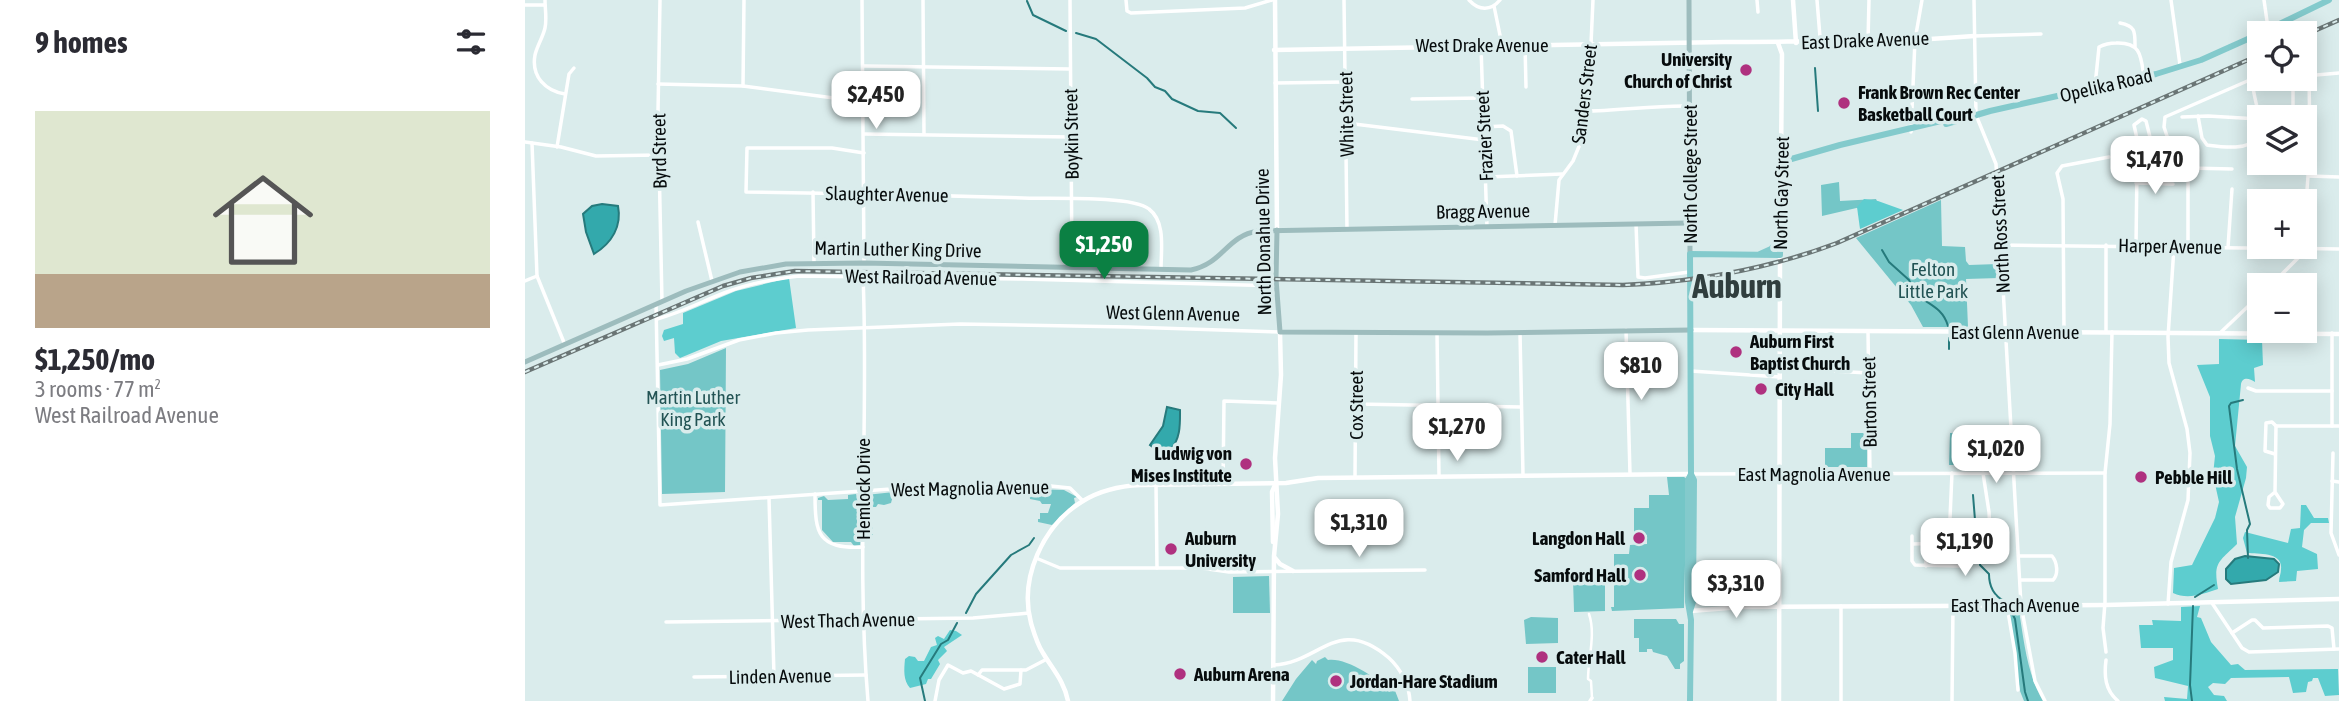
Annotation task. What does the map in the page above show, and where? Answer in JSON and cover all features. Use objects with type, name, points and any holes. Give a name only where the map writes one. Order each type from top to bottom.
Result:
[{"type":"main road","name":"North College Street","points":[[1689,0],[1690,701]]},
{"type":"main road","name":"Opelika Road","points":[[2286,21],[2329,0]]},
{"type":"main road","name":"Opelika Road","points":[[1781,162],[1945,120],[1948,122],[2144,77],[2180,67],[2247,39]]},
{"type":"main road","name":"North Gay Street","points":[[1780,255],[1781,162]]},
{"type":"main road","name":"Bragg Avenue","points":[[1277,230],[1689,223]]},
{"type":"main road","name":"Martin Luther King Drive","points":[[525,362],[712,281],[764,267],[814,262],[1191,270],[1216,260],[1233,241],[1245,234],[1277,230]]},
{"type":"main road","name":"North Donahue Drive","points":[[1277,230],[1280,332]]},
{"type":"main road","points":[[1757,255],[1772,249],[1780,238]]},
{"type":"main road","points":[[1690,254],[1780,255]]},
{"type":"main road","name":"West Glenn Avenue","points":[[1280,332],[1520,333],[1691,330]]},
{"type":"street","name":"Byrd Street","points":[[660,0],[657,319],[660,505]]},
{"type":"street","points":[[743,86],[744,0]]},
{"type":"street","points":[[862,0],[864,263]]},
{"type":"street","points":[[923,0],[924,134]]},
{"type":"street","name":"Boykin Street","points":[[1070,0],[1072,268]]},
{"type":"street","points":[[1126,0],[1127,11],[1142,13],[1233,10],[1273,0]]},
{"type":"street","name":"North Donahue Drive","points":[[1273,0],[1277,230]]},
{"type":"street","name":"White Street","points":[[1344,0],[1347,229]]},
{"type":"street","points":[[1469,0],[1482,9],[1494,6],[1500,0]]},
{"type":"street","name":"Sanders Street","points":[[1555,225],[1557,187],[1562,174],[1577,153],[1584,111],[1593,0]]},
{"type":"street","points":[[1757,0],[1758,12]]},
{"type":"street","points":[[1778,43],[1782,54],[1795,43],[1793,0]]},
{"type":"street","points":[[1817,0],[1820,37]]},
{"type":"street","points":[[1868,41],[1869,0]]},
{"type":"street","points":[[1911,130],[1915,40],[1922,0]]},
{"type":"street","name":"North Ross Street","points":[[1974,0],[1976,115],[1994,156],[2021,605],[2033,673],[2045,701]]},
{"type":"street","points":[[2171,0],[2180,67]]},
{"type":"street","points":[[2264,0],[2267,21]]},
{"type":"street","points":[[525,5],[545,2],[546,22],[534,57],[534,66],[541,82],[548,89],[565,94]]},
{"type":"street","points":[[1494,6],[1502,45]]},
{"type":"street","points":[[2120,23],[2130,25],[2133,29],[2135,47]]},
{"type":"street","name":"East Drake Avenue","points":[[1689,43],[1915,40],[2041,34]]},
{"type":"street","points":[[2095,89],[2099,47],[2105,44],[2129,42],[2135,47],[2140,55],[2144,77]]},
{"type":"street","name":"West Drake Avenue","points":[[1274,50],[1689,43]]},
{"type":"street","points":[[1525,45],[1526,87]]},
{"type":"street","name":"Frazier Street","points":[[1481,46],[1487,227]]},
{"type":"street","name":"North Gay Street","points":[[1781,162],[1782,54]]},
{"type":"street","points":[[864,66],[1070,69]]},
{"type":"street","points":[[557,147],[569,74],[574,68]]},
{"type":"street","points":[[2317,75],[2339,73]]},
{"type":"street","points":[[2172,151],[2164,127],[2165,117],[2247,81]]},
{"type":"street","points":[[1275,83],[1345,82]]},
{"type":"street","points":[[658,84],[743,86],[864,102]]},
{"type":"street","points":[[1412,99],[1482,98]]},
{"type":"street","points":[[1584,111],[1616,111],[1643,106],[1690,106]]},
{"type":"street","points":[[2182,117],[2247,119]]},
{"type":"street","points":[[2198,117],[2201,138],[2207,145],[2247,146]]},
{"type":"street","points":[[2143,166],[2134,125],[2140,120],[2146,121],[2153,148],[2152,166]]},
{"type":"street","points":[[1346,123],[1485,140]]},
{"type":"street","points":[[1484,127],[1503,126],[1511,131],[1517,176]]},
{"type":"street","points":[[864,134],[1071,137]]},
{"type":"street","points":[[525,142],[596,156],[659,155]]},
{"type":"street","points":[[532,143],[537,276],[565,345]]},
{"type":"street","points":[[2153,148],[2170,144]]},
{"type":"street","name":"Slaughter Avenue","points":[[864,153],[832,148],[747,148],[746,192],[864,193],[1125,202],[1148,207],[1156,216],[1161,228],[1161,269]]},
{"type":"street","points":[[2064,332],[2063,199],[2057,181],[2058,169],[2109,157]]},
{"type":"street","points":[[2136,247],[2137,166],[2232,169]]},
{"type":"street","points":[[2188,168],[2188,247]]},
{"type":"street","points":[[1487,177],[1562,174]]},
{"type":"street","points":[[2308,189],[2309,176],[2339,177]]},
{"type":"street","points":[[2136,183],[2173,184]]},
{"type":"street","points":[[2228,247],[2232,189]]},
{"type":"street","points":[[813,192],[814,262]]},
{"type":"street","points":[[698,222],[712,281]]},
{"type":"street","points":[[1636,224],[1639,277],[1691,272]]},
{"type":"street","name":"Harper Avenue","points":[[2000,244],[2247,247]]},
{"type":"street","points":[[2106,245],[2110,425],[2105,473],[2103,628],[2106,652]]},
{"type":"street","points":[[2168,604],[2171,562],[2188,500],[2190,445],[2169,363],[2168,332],[2174,247]]},
{"type":"street","name":"Harper Avenue","points":[[2317,248],[2339,249]]},
{"type":"street","name":"North Gay Street","points":[[1779,701],[1780,255]]},
{"type":"street","points":[[2283,273],[2297,259]]},
{"type":"street","points":[[525,281],[537,276]]},
{"type":"street","name":"West Railroad Avenue","points":[[657,319],[727,292],[775,279],[799,276],[1277,286]]},
{"type":"street","name":"Hemlock Drive","points":[[863,276],[866,327],[863,547],[868,701]]},
{"type":"street","points":[[2220,333],[2247,307]]},
{"type":"street","name":"West Glenn Avenue","points":[[658,365],[687,359],[725,344],[768,334],[808,330],[1017,325],[1280,332]]},
{"type":"street","points":[[1626,330],[1630,474]]},
{"type":"street","name":"East Glenn Avenue","points":[[1691,330],[2339,334]]},
{"type":"street","name":"Burton Street","points":[[1868,331],[1870,474]]},
{"type":"street","name":"North Donahue Drive","points":[[1273,701],[1275,665],[1272,492],[1275,484],[1275,441],[1281,370],[1280,332]]},
{"type":"street","name":"Cox Street","points":[[1355,477],[1356,333]]},
{"type":"street","points":[[1437,333],[1439,476]]},
{"type":"street","points":[[1520,333],[1523,475]]},
{"type":"street","points":[[2332,334],[2332,426]]},
{"type":"street","points":[[1780,368],[1869,373]]},
{"type":"street","points":[[1691,371],[1780,377]]},
{"type":"street","points":[[2248,388],[2256,391],[2332,391]]},
{"type":"street","points":[[1223,484],[1224,401],[1278,403]]},
{"type":"street","points":[[1356,404],[1521,407]]},
{"type":"street","points":[[2276,454],[2265,451],[2266,423],[2272,422],[2276,426],[2339,426]]},
{"type":"street","points":[[2275,492],[2269,497],[2268,505],[2270,508],[2280,508],[2282,500],[2275,492],[2276,426]]},
{"type":"street","points":[[2333,453],[2331,533],[2339,555]]},
{"type":"street","points":[[1913,544],[1947,542],[1952,473]]},
{"type":"street","points":[[1983,473],[1991,549]]},
{"type":"street","name":"East Magnolia Avenue","points":[[1691,474],[2105,473]]},
{"type":"street","points":[[1068,701],[1064,686],[1037,642],[1029,613],[1028,587],[1037,558],[1057,522],[1083,501],[1117,487],[1275,484],[1310,478],[1691,474]]},
{"type":"street","points":[[2332,481],[2339,482]]},
{"type":"street","points":[[1156,485],[1157,568]]},
{"type":"street","name":"West Magnolia Avenue","points":[[660,505],[920,487],[1056,486],[1073,489],[1083,501]]},
{"type":"street","points":[[815,494],[817,528],[830,543],[837,548],[863,547]]},
{"type":"street","points":[[769,498],[774,676]]},
{"type":"street","points":[[1912,536],[1913,564],[1960,566],[1969,559],[1971,537],[1969,533],[1949,531]]},
{"type":"street","points":[[1926,547],[1926,566]]},
{"type":"street","points":[[1274,553],[1280,564],[1293,571]]},
{"type":"street","points":[[2019,556],[2052,556],[2056,562],[2057,574],[2053,580],[2019,580]]},
{"type":"street","points":[[1037,558],[1060,568],[1201,568],[1229,572],[1425,570]]},
{"type":"street","name":"East Thach Avenue","points":[[1690,611],[1741,607],[2105,605],[2339,598]]},
{"type":"street","points":[[2211,602],[2242,648],[2249,652],[2336,649],[2332,628],[2328,626],[2263,628],[2252,620],[2232,633]]},
{"type":"street","points":[[1841,606],[1841,701]]},
{"type":"street","points":[[1952,606],[1952,701]]},
{"type":"street","points":[[2007,606],[2018,690]]},
{"type":"street","name":"West Thach Avenue","points":[[666,622],[973,618],[1029,613]]},
{"type":"street","points":[[1589,614],[1591,656],[1588,679],[1591,681],[1591,700]]},
{"type":"street","points":[[1275,665],[1294,663],[1331,642],[1357,641],[1393,662],[1408,687],[1410,701]]},
{"type":"street","points":[[978,675],[982,670],[1026,670],[1047,659]]},
{"type":"street","points":[[2106,660],[2108,690],[2118,701]]},
{"type":"street","points":[[935,701],[939,680],[948,665],[963,673],[971,671],[1005,689],[1020,684],[1021,670]]},
{"type":"street","name":"Linden Avenue","points":[[694,677],[866,675]]},
{"type":"green space","points":[[1839,182],[1840,201],[1876,199],[1878,203],[1822,216],[1821,185]]},
{"type":"green space","name":"Felton Little Park","points":[[1941,200],[1942,246],[1965,247],[1969,265],[1998,264],[1999,278],[1966,279],[1968,327],[1923,327],[1911,305],[1856,238]]},
{"type":"green space","name":"Martin Luther King Park","points":[[726,348],[725,492],[662,494],[660,370],[688,364]]},
{"type":"green space","points":[[1851,433],[1867,433],[1867,467],[1825,467],[1825,448],[1851,448]]},
{"type":"green space","points":[[1950,433],[1969,433],[1969,465],[1949,465]]},
{"type":"green space","points":[[1667,477],[1687,479],[1684,608],[1612,611],[1614,554],[1629,554],[1630,545],[1647,544],[1647,535],[1634,535],[1634,508],[1649,508],[1649,495],[1669,495]]},
{"type":"green space","points":[[1029,489],[1064,490],[1077,497],[1074,498],[1075,503],[1052,525],[1038,522],[1040,513],[1048,513],[1051,504],[1030,499]]},
{"type":"green space","points":[[894,492],[891,503],[871,507],[873,539],[866,539],[866,495]]},
{"type":"green space","points":[[856,494],[857,498],[861,498],[861,508],[857,512],[857,532],[861,532],[860,545],[833,542],[822,530],[822,500],[818,498],[824,496],[828,500],[848,499],[848,495]]},
{"type":"green space","points":[[1269,576],[1270,613],[1233,613],[1233,577]]},
{"type":"green space","points":[[1576,576],[1605,578],[1605,611],[1574,612],[1573,579]]},
{"type":"green space","points":[[2011,608],[2019,611],[2030,669],[2043,701],[2024,701],[2020,691],[2008,612]]},
{"type":"green space","points":[[1531,617],[1558,618],[1558,643],[1526,644],[1524,620]]},
{"type":"green space","points":[[1634,619],[1676,619],[1679,624],[1684,624],[1684,661],[1680,664],[1680,669],[1675,669],[1667,656],[1653,652],[1652,649],[1639,652],[1639,638],[1634,638]]},
{"type":"green space","name":"Jordan-Hare Stadium","points":[[1325,657],[1361,670],[1389,692],[1394,688],[1399,701],[1282,701],[1312,660],[1316,664]]},
{"type":"green space","points":[[1528,667],[1556,667],[1556,693],[1528,693]]},
{"type":"shaded area","points":[[1864,199],[1903,210],[1860,229],[1857,207]]},
{"type":"shaded area","points":[[592,206],[618,206],[617,227],[606,245],[594,254],[583,214]]},
{"type":"shaded area","points":[[789,278],[796,328],[721,341],[680,358],[675,353],[674,338],[664,341],[664,330],[683,324],[683,313],[736,291]]},
{"type":"shaded area","points":[[2219,339],[2262,343],[2263,365],[2254,368],[2255,382],[2245,379],[2241,384],[2235,446],[2247,467],[2235,517],[2237,544],[2219,563],[2216,573],[2218,589],[2195,596],[2184,596],[2173,593],[2174,568],[2192,565],[2215,518],[2219,502],[2213,475],[2215,456],[2210,436],[2210,397],[2197,365],[2219,364]]},
{"type":"shaded area","points":[[1167,407],[1180,410],[1179,431],[1170,450],[1158,451],[1150,445],[1163,426]]},
{"type":"shaded area","points":[[2301,505],[2306,505],[2314,518],[2328,518],[2329,523],[2311,523],[2304,530],[2302,547],[2317,554],[2318,569],[2297,571],[2296,581],[2279,582],[2281,563],[2278,559],[2269,555],[2247,553],[2243,538],[2245,532],[2288,543],[2291,529],[2300,528]]},
{"type":"shaded area","points":[[2245,556],[2274,559],[2279,564],[2278,572],[2266,580],[2231,584],[2226,579],[2226,569],[2235,559]]},
{"type":"shaded area","points":[[2200,606],[2197,617],[2201,618],[2211,642],[2231,665],[2238,664],[2245,670],[2338,669],[2339,695],[2325,696],[2318,678],[2308,682],[2306,692],[2293,693],[2289,677],[2231,678],[2225,684],[2213,683],[2208,687],[2214,695],[2224,696],[2227,701],[2165,701],[2164,697],[2187,699],[2188,686],[2155,678],[2154,667],[2173,660],[2173,648],[2141,648],[2139,625],[2153,625],[2152,620],[2181,621],[2181,607]]},
{"type":"shaded area","points":[[950,630],[962,635],[944,647],[947,651],[938,660],[940,664],[931,679],[928,679],[926,684],[910,688],[905,678],[905,659],[909,656],[924,661],[931,647],[937,645],[935,638],[938,636],[944,639]]},
{"type":"waterway","points":[[1027,1],[1033,15],[1066,31]]},
{"type":"waterway","points":[[1076,33],[1096,39],[1172,99],[1198,111],[1220,113],[1236,128]]},
{"type":"waterway","points":[[1815,68],[1818,111]]},
{"type":"waterway","points":[[1882,250],[1889,262],[1909,280],[1913,289],[1942,313],[1948,326]]},
{"type":"waterway","points":[[1949,338],[1949,349]]},
{"type":"waterway","points":[[2243,400],[2229,406],[2237,469],[2250,524],[2247,530],[2248,558]]},
{"type":"waterway","points":[[1973,495],[1974,531],[1980,548]]},
{"type":"waterway","points":[[966,613],[976,594],[1011,555],[1029,545],[1034,538]]},
{"type":"waterway","points":[[1980,550],[1980,565],[1989,574],[1994,593],[2004,601]]},
{"type":"waterway","points":[[2195,597],[2214,585]]},
{"type":"waterway","points":[[2192,701],[2190,685],[2193,606]]},
{"type":"waterway","points":[[2010,609],[2015,619],[2028,701]]},
{"type":"waterway","points":[[925,701],[920,678],[957,623]]},
{"type":"railway","points":[[2317,30],[2339,20]]},
{"type":"railway","points":[[525,372],[723,286],[751,278],[795,271],[1623,285],[1732,273],[1837,243],[2247,60]]},
{"type":"place","name":"University Church of Christ","points":[[1746,70]]},
{"type":"place","name":"Frank Brown Rec Center Basketball Court","points":[[1844,103]]},
{"type":"place","name":"Auburn First Baptist Church","points":[[1736,352]]},
{"type":"place","name":"City Hall","points":[[1761,389]]},
{"type":"place","name":"Ludwig von Mises Institute","points":[[1246,464]]},
{"type":"place","name":"Pebble Hill","points":[[2141,477]]},
{"type":"place","name":"Langdon Hall","points":[[1639,538]]},
{"type":"place","name":"Auburn University","points":[[1171,549]]},
{"type":"place","name":"Samford Hall","points":[[1640,575]]},
{"type":"place","name":"Cater Hall","points":[[1542,657]]},
{"type":"place","name":"Auburn Arena","points":[[1180,674]]},
{"type":"place","name":"Jordan-Hare Stadium","points":[[1336,681]]},
{"type":"district","name":"Auburn","points":[[1737,286]]}]
